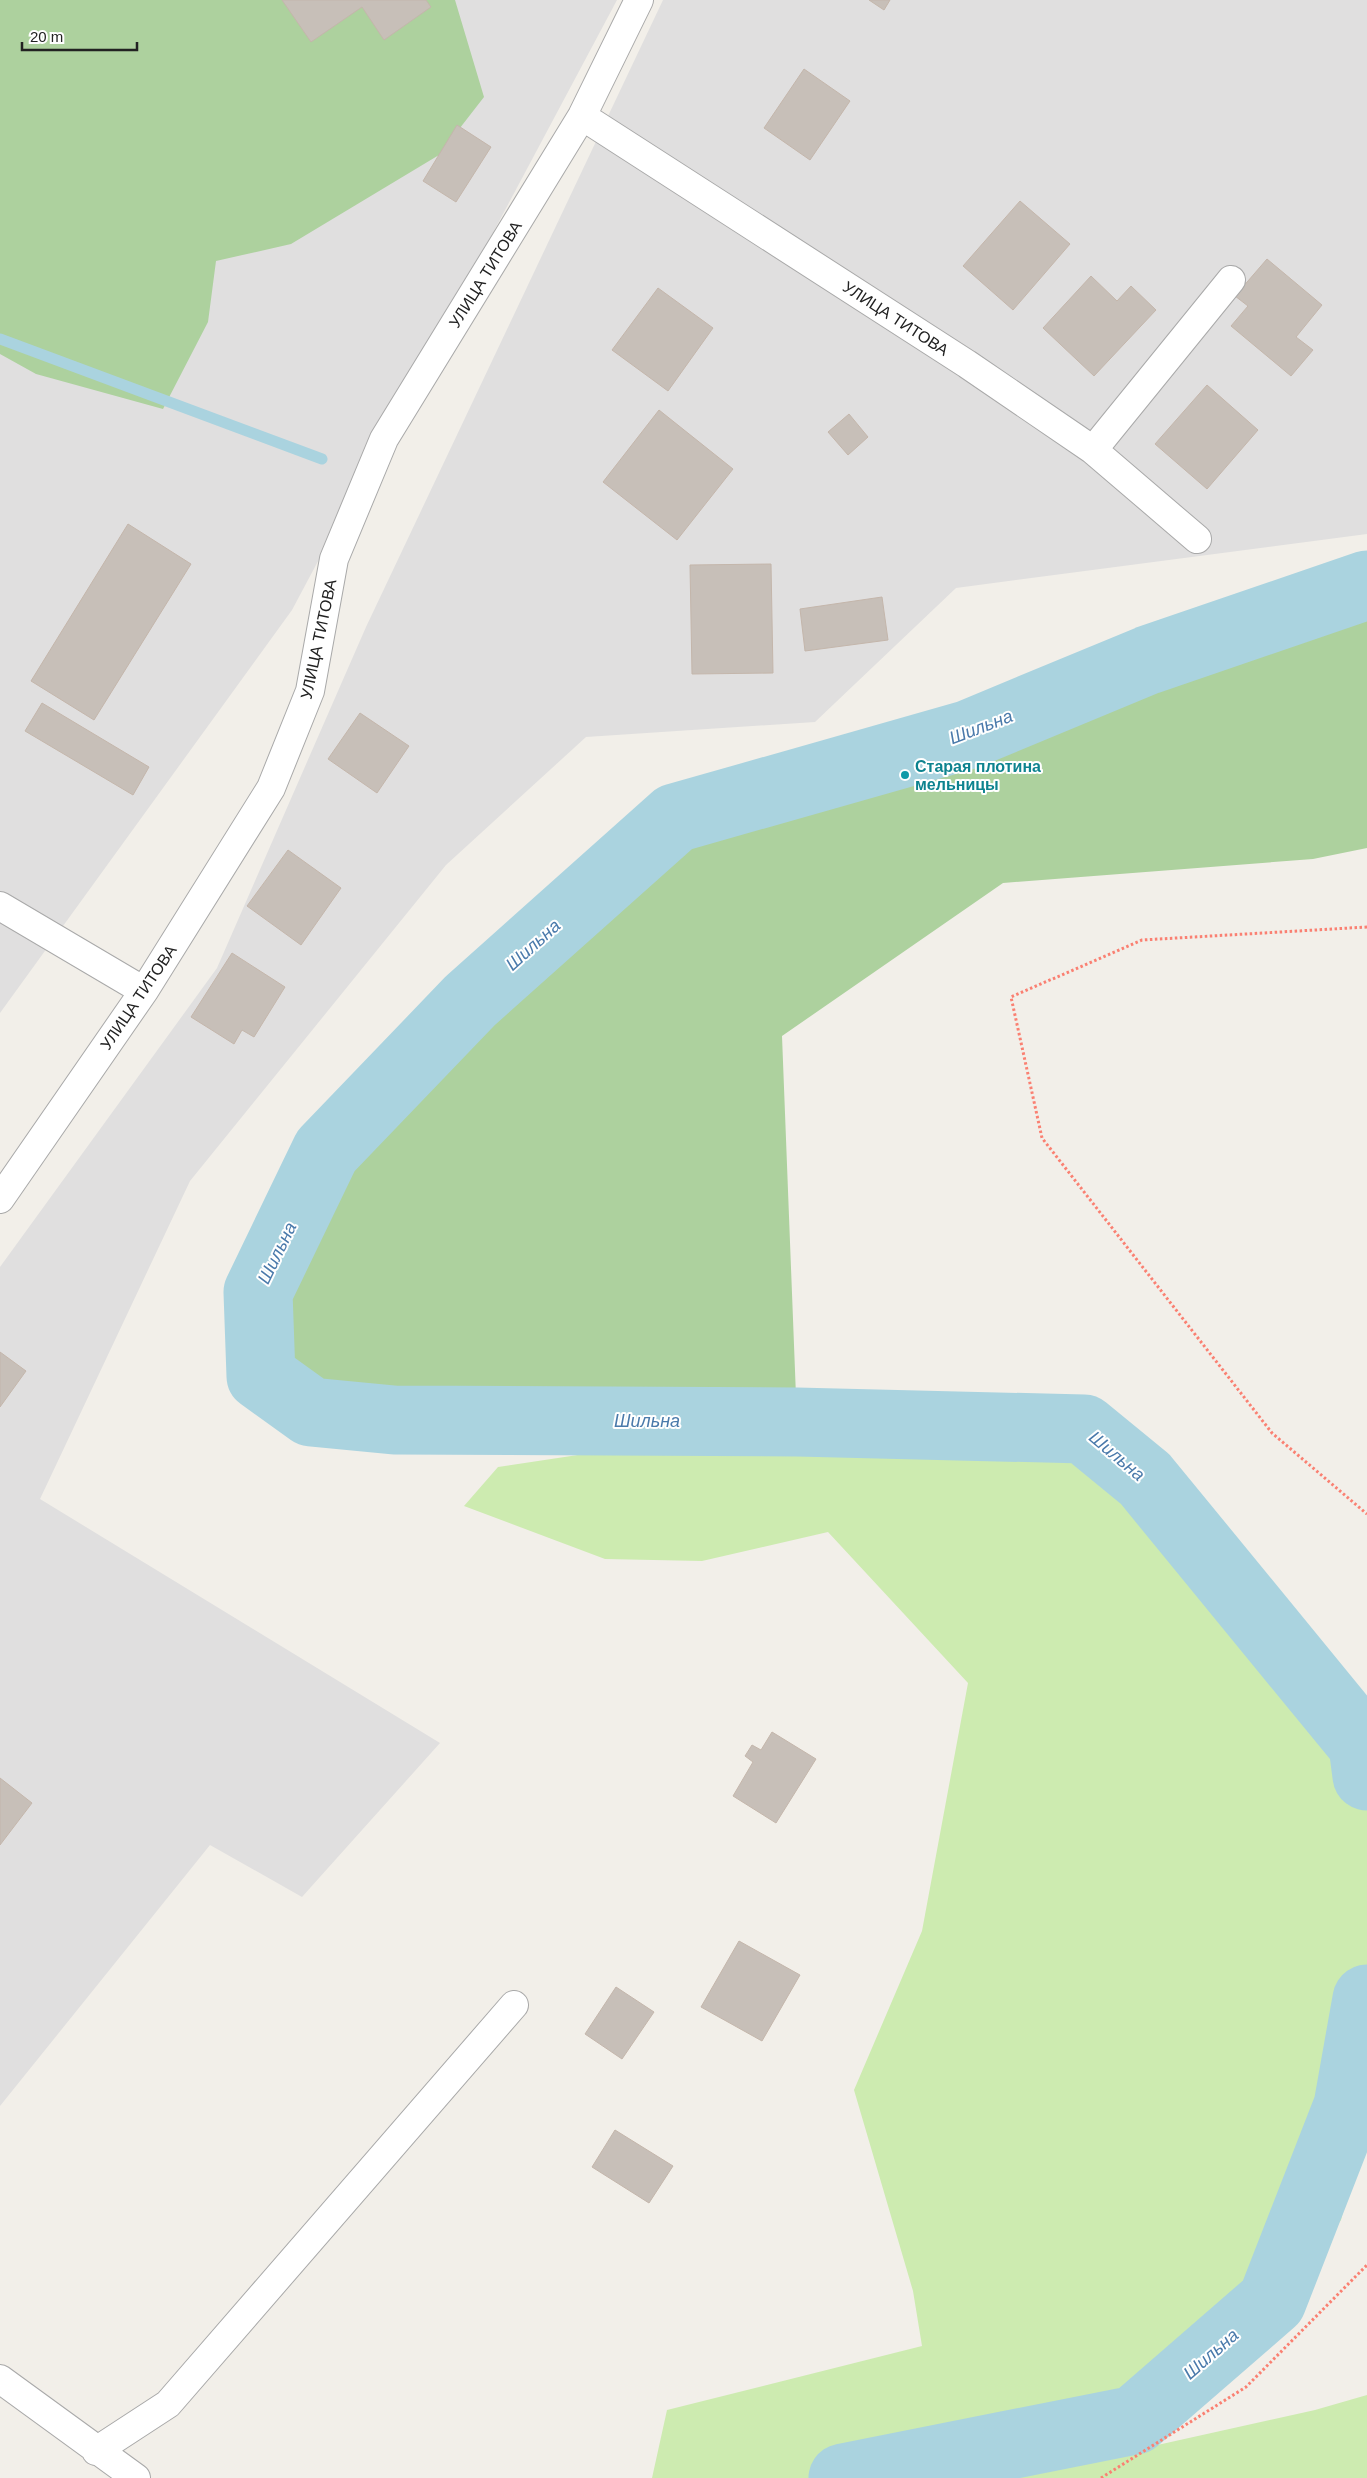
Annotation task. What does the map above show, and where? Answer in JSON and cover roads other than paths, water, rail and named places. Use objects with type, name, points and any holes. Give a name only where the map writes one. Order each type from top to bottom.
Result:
[{"type":"street","name":"УЛИЦА ТИТОВА","points":[[0,1199],[144,991],[271,788],[310,691],[334,559],[384,439],[582,116],[639,0]]},
{"type":"street","name":"УЛИЦА ТИТОВА","points":[[582,116],[967,364],[1093,450],[1197,539]]},
{"type":"street","points":[[1093,450],[1232,280]]},
{"type":"street","points":[[0,906],[144,991]]},
{"type":"street","points":[[96,2451],[168,2404],[514,2005]]},
{"type":"street","points":[[0,2379],[96,2451],[136,2478]]},
{"type":"waterway","points":[[0,339],[322,459]]},
{"type":"waterway","name":"Шильна","points":[[1367,585],[1148,660],[967,735],[675,818],[470,1001],[326,1151],[258,1292],[261,1376],[311,1412],[394,1420],[797,1422],[1084,1429],[1145,1479],[1363,1745],[1367,1776]]},
{"type":"waterway","name":"Шильна","points":[[843,2478],[1135,2420],[1272,2301],[1348,2106],[1367,1999]]},
{"type":"place","name":"Старая плотина мельницы","points":[[905,775]]}]
